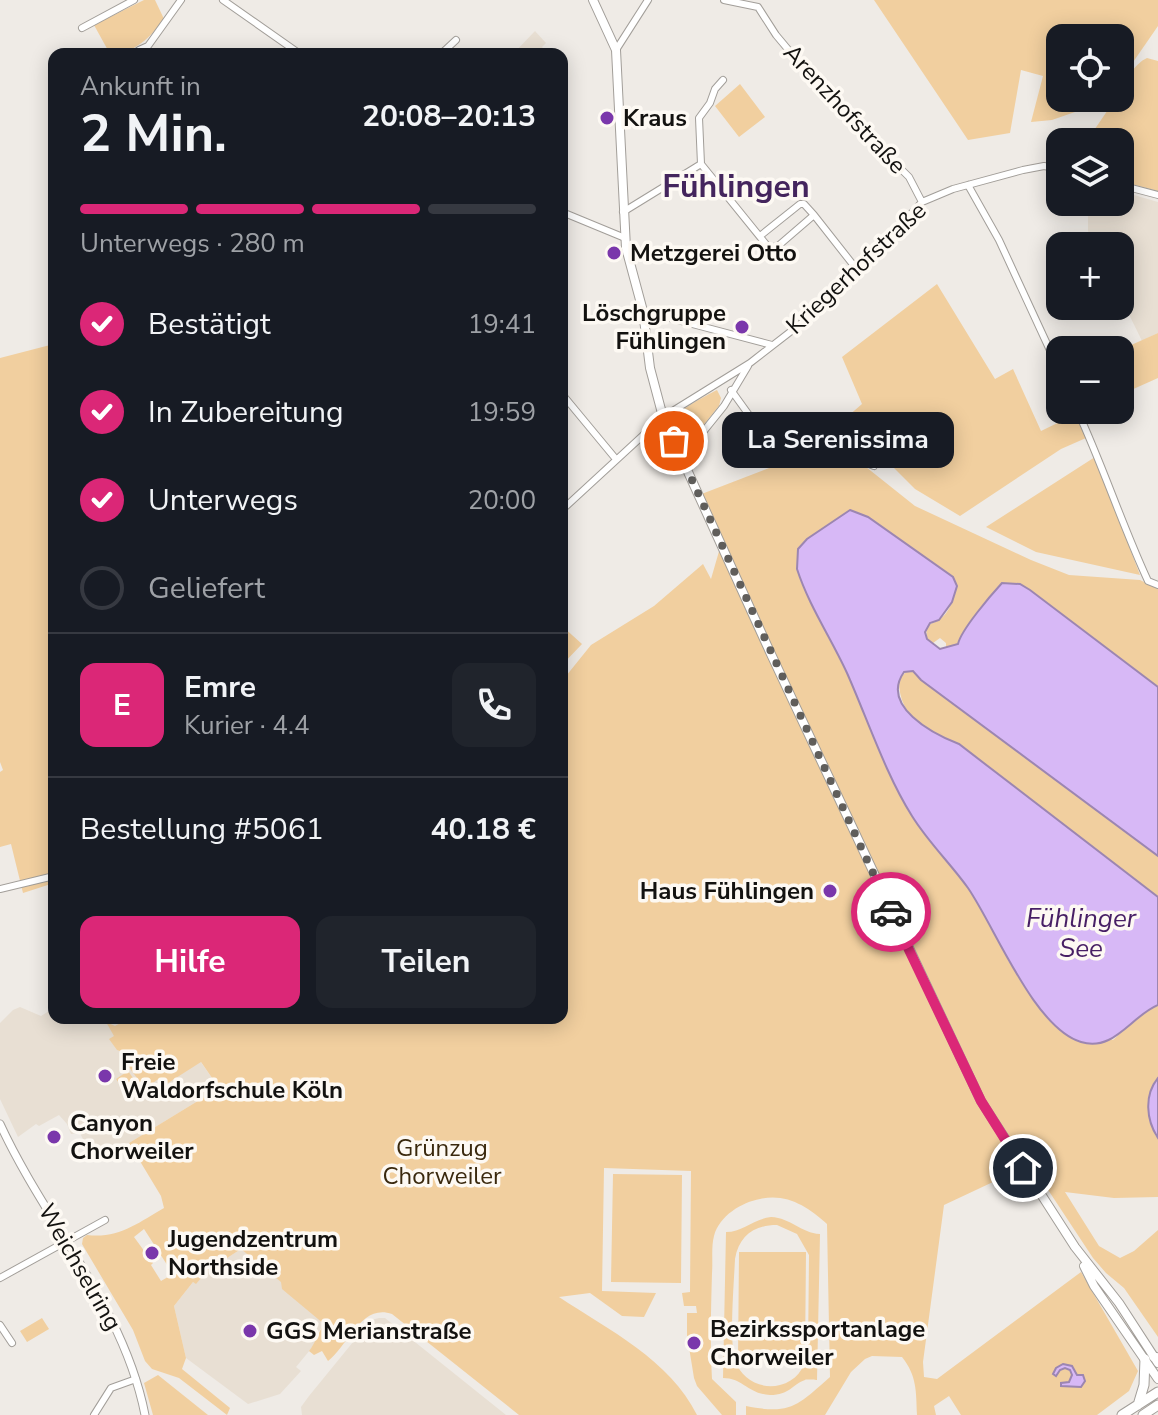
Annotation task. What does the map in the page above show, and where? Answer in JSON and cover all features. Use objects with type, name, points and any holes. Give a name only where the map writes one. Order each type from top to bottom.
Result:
[{"type":"main road","points":[[593,0],[616,50],[625,238],[629,269],[643,311],[650,368],[663,417],[964,1067],[1008,1145],[1075,1247],[1119,1303],[1154,1359],[1158,1379]]},
{"type":"main road","points":[[1141,1410],[1144,1385],[1154,1359]]},
{"type":"main road","points":[[1141,1410],[1158,1392]]},
{"type":"main road","points":[[1122,1415],[1158,1405]]},
{"type":"street","points":[[82,28],[134,0]]},
{"type":"street","points":[[144,48],[181,0]]},
{"type":"street","points":[[223,0],[291,48]]},
{"type":"street","points":[[616,50],[648,0]]},
{"type":"street","name":"Arenzhofstraße","points":[[724,0],[756,3],[776,35],[827,97],[909,177],[922,202]]},
{"type":"street","points":[[447,48],[456,40]]},
{"type":"street","points":[[723,80],[699,118],[701,164],[772,248],[814,215]]},
{"type":"street","points":[[623,212],[701,164]]},
{"type":"street","name":"Kriegerhofstraße","points":[[568,504],[663,417],[750,363],[812,315],[922,202],[968,185],[1035,167],[1046,168]]},
{"type":"street","points":[[968,185],[999,240],[1046,342]]},
{"type":"street","points":[[1134,189],[1158,195]]},
{"type":"street","points":[[760,236],[804,204],[858,271]]},
{"type":"street","points":[[568,214],[625,238]]},
{"type":"street","points":[[643,311],[772,345]]},
{"type":"street","name":"Kriegerhofstraße","points":[[682,458],[724,406],[750,363]]},
{"type":"street","points":[[731,390],[753,419],[761,423],[809,426],[847,455],[874,466]]},
{"type":"street","points":[[568,401],[615,458]]},
{"type":"street","points":[[1083,424],[1148,581],[1158,585]]},
{"type":"street","points":[[0,889],[48,877]]},
{"type":"street","name":"Weichselring","points":[[0,1124],[115,1325],[136,1379],[145,1415]]},
{"type":"street","points":[[0,1278],[105,1220]]},
{"type":"street","points":[[0,1325],[12,1343]]},
{"type":"street","points":[[94,1415],[111,1388],[136,1379]]},
{"type":"shaded area","points":[[535,31],[546,43],[543,48],[519,48]]},
{"type":"shaded area","points":[[1134,195],[1158,202],[1158,333],[1142,341],[1132,320],[1134,232],[1088,231],[1088,216],[1134,216]]},
{"type":"shaded area","name":"Freie Waldorfschule Köln","points":[[20,1007],[41,1016],[48,1012],[48,1024],[174,1024],[219,1088],[129,1143],[93,1160],[80,1133],[71,1134],[59,1115],[39,1126],[36,1124],[18,1137],[0,1099],[0,1023]]},
{"type":"shaded area","name":"GGS Merianstraße","points":[[241,1249],[282,1282],[324,1324],[315,1337],[315,1344],[296,1367],[301,1371],[280,1394],[248,1404],[186,1358],[174,1306],[193,1282],[196,1283],[207,1271]]},
{"type":"shaded area","points":[[385,1318],[506,1415],[302,1415],[301,1407],[309,1396],[371,1320]]},
{"type":"green space","points":[[144,0],[155,0],[164,19],[132,48],[107,48],[94,25]]},
{"type":"green space","points":[[874,0],[1158,0],[1158,26],[1134,61],[1134,24],[1046,24],[1046,112],[1075,112],[1052,120],[1031,122],[1043,76],[1021,70],[1010,133],[968,140]]},
{"type":"green space","points":[[1147,58],[1158,61],[1158,191],[1134,185],[1134,128],[1096,128],[1106,112],[1134,112],[1134,69]]},
{"type":"green space","points":[[740,84],[765,117],[739,137],[715,106]]},
{"type":"green space","name":"Grünzug Chorweiler","points":[[937,284],[995,379],[1013,369],[1041,431],[1055,424],[1080,424],[1086,438],[1061,449],[960,516],[915,489],[878,452],[861,463],[915,506],[1031,560],[1069,575],[1140,580],[1158,589],[1158,687],[1020,584],[994,592],[958,644],[946,647],[940,638],[933,643],[927,639],[926,627],[945,615],[950,606],[957,586],[953,577],[868,517],[801,582],[843,664],[912,816],[969,889],[990,922],[1009,962],[1046,1015],[1113,1040],[1143,1012],[1158,1005],[1158,1078],[1152,1085],[1155,1135],[1158,1138],[1158,1197],[1114,1198],[1065,1192],[1099,1246],[1120,1258],[1134,1251],[1158,1230],[1158,1337],[1124,1288],[1093,1258],[1031,1164],[944,1205],[923,1362],[924,1377],[937,1379],[1081,1272],[1138,1371],[1129,1391],[1097,1415],[961,1415],[949,1396],[934,1406],[936,1415],[917,1415],[913,1377],[902,1357],[872,1356],[851,1372],[825,1415],[746,1415],[746,1406],[773,1409],[792,1406],[830,1377],[827,1224],[796,1203],[770,1198],[753,1201],[732,1211],[721,1222],[714,1236],[712,1379],[736,1402],[736,1415],[722,1415],[697,1386],[687,1335],[687,1313],[697,1313],[696,1306],[684,1306],[682,1293],[690,1292],[691,1171],[604,1168],[602,1291],[656,1293],[644,1317],[622,1316],[590,1293],[559,1297],[618,1334],[655,1362],[685,1395],[697,1415],[519,1415],[392,1314],[381,1312],[363,1320],[328,1361],[322,1351],[314,1355],[309,1351],[324,1324],[241,1249],[207,1271],[196,1284],[193,1282],[174,1306],[186,1358],[182,1369],[230,1408],[227,1415],[179,1378],[152,1369],[145,1361],[133,1330],[82,1244],[83,1238],[118,1232],[164,1208],[161,1196],[129,1143],[219,1088],[201,1062],[168,1083],[157,1080],[145,1089],[123,1059],[123,1052],[117,1050],[109,1039],[114,1036],[107,1024],[568,1024],[568,674],[591,645],[654,606],[703,564],[711,579],[722,541],[699,495],[803,455],[862,404],[842,357]],"holes":[[[144,1229],[173,1274],[161,1281],[151,1265],[153,1263],[134,1237]]]},
{"type":"green space","points":[[1158,333],[1158,378],[1134,389],[1134,344]]},
{"type":"green space","points":[[48,346],[48,885],[23,893],[11,844],[0,847],[0,772],[3,770],[0,762],[0,358]]},
{"type":"green space","points":[[717,390],[721,398],[719,406],[687,445],[683,445],[675,420],[693,403]]},
{"type":"green space","points":[[1095,457],[1140,575],[1036,552],[986,527]]},
{"type":"green space","points":[[568,631],[582,644],[568,659]]},
{"type":"green space","points":[[908,670],[1158,856],[1158,897],[959,744],[917,721],[903,704],[900,692],[899,679]]},
{"type":"green space","points":[[128,1071],[141,1089],[129,1097],[116,1079]]},
{"type":"green space","points":[[613,1174],[682,1175],[681,1283],[611,1282]]},
{"type":"green space","points":[[765,1218],[778,1218],[820,1234],[817,1380],[800,1382],[777,1395],[762,1394],[723,1378],[726,1232]],"holes":[[[777,1225],[797,1234],[809,1255],[808,1354],[795,1377],[780,1385],[766,1386],[747,1378],[735,1360],[732,1326],[735,1259],[744,1238],[761,1227]]]},
{"type":"green space","points":[[739,1252],[806,1252],[805,1360],[738,1359]]},
{"type":"green space","points":[[42,1318],[49,1329],[27,1342],[20,1331]]},
{"type":"green space","points":[[158,1375],[208,1415],[153,1415],[144,1383]]},
{"type":"water","name":"Fühlinger See","points":[[850,510],[868,517],[953,577],[957,586],[952,602],[925,632],[927,639],[940,649],[958,644],[970,622],[1002,583],[1020,584],[1158,687],[1158,856],[913,671],[904,672],[898,684],[904,707],[913,717],[959,744],[1158,897],[1158,1005],[1112,1038],[1093,1044],[1081,1042],[1064,1033],[1047,1018],[1017,974],[968,888],[918,826],[894,783],[847,673],[797,569],[798,549],[807,539]]},
{"type":"water","points":[[1158,1078],[1158,1138],[1148,1108],[1150,1092]]},
{"type":"water","points":[[1063,1364],[1072,1366],[1077,1375],[1083,1375],[1085,1381],[1081,1387],[1061,1386],[1061,1383],[1069,1382],[1072,1375],[1065,1368],[1056,1376],[1053,1374]]},
{"type":"way so far","points":[[674,441],[891,912]]},
{"type":"place","name":"Kraus","points":[[607,118]]},
{"type":"place","name":"Metzgerei Otto","points":[[614,253]]},
{"type":"place","name":"Löschgruppe Fühlingen","points":[[742,327]]},
{"type":"place","name":"La Serenissima","points":[[674,441]]},
{"type":"place","name":"Haus Fühlingen","points":[[830,891]]},
{"type":"place","name":"Freie Waldorfschule Köln","points":[[105,1076]]},
{"type":"place","name":"Canyon Chorweiler","points":[[54,1137]]},
{"type":"place","name":"Jugendzentrum Northside","points":[[152,1253]]},
{"type":"place","name":"GGS Merianstraße","points":[[250,1331]]},
{"type":"place","name":"Bezirkssportanlage Chorweiler","points":[[694,1343]]},
{"type":"district","name":"Fühlingen","points":[[736,186]]},
{"type":"route","points":[[891,912],[981,1101],[1023,1168]]}]
